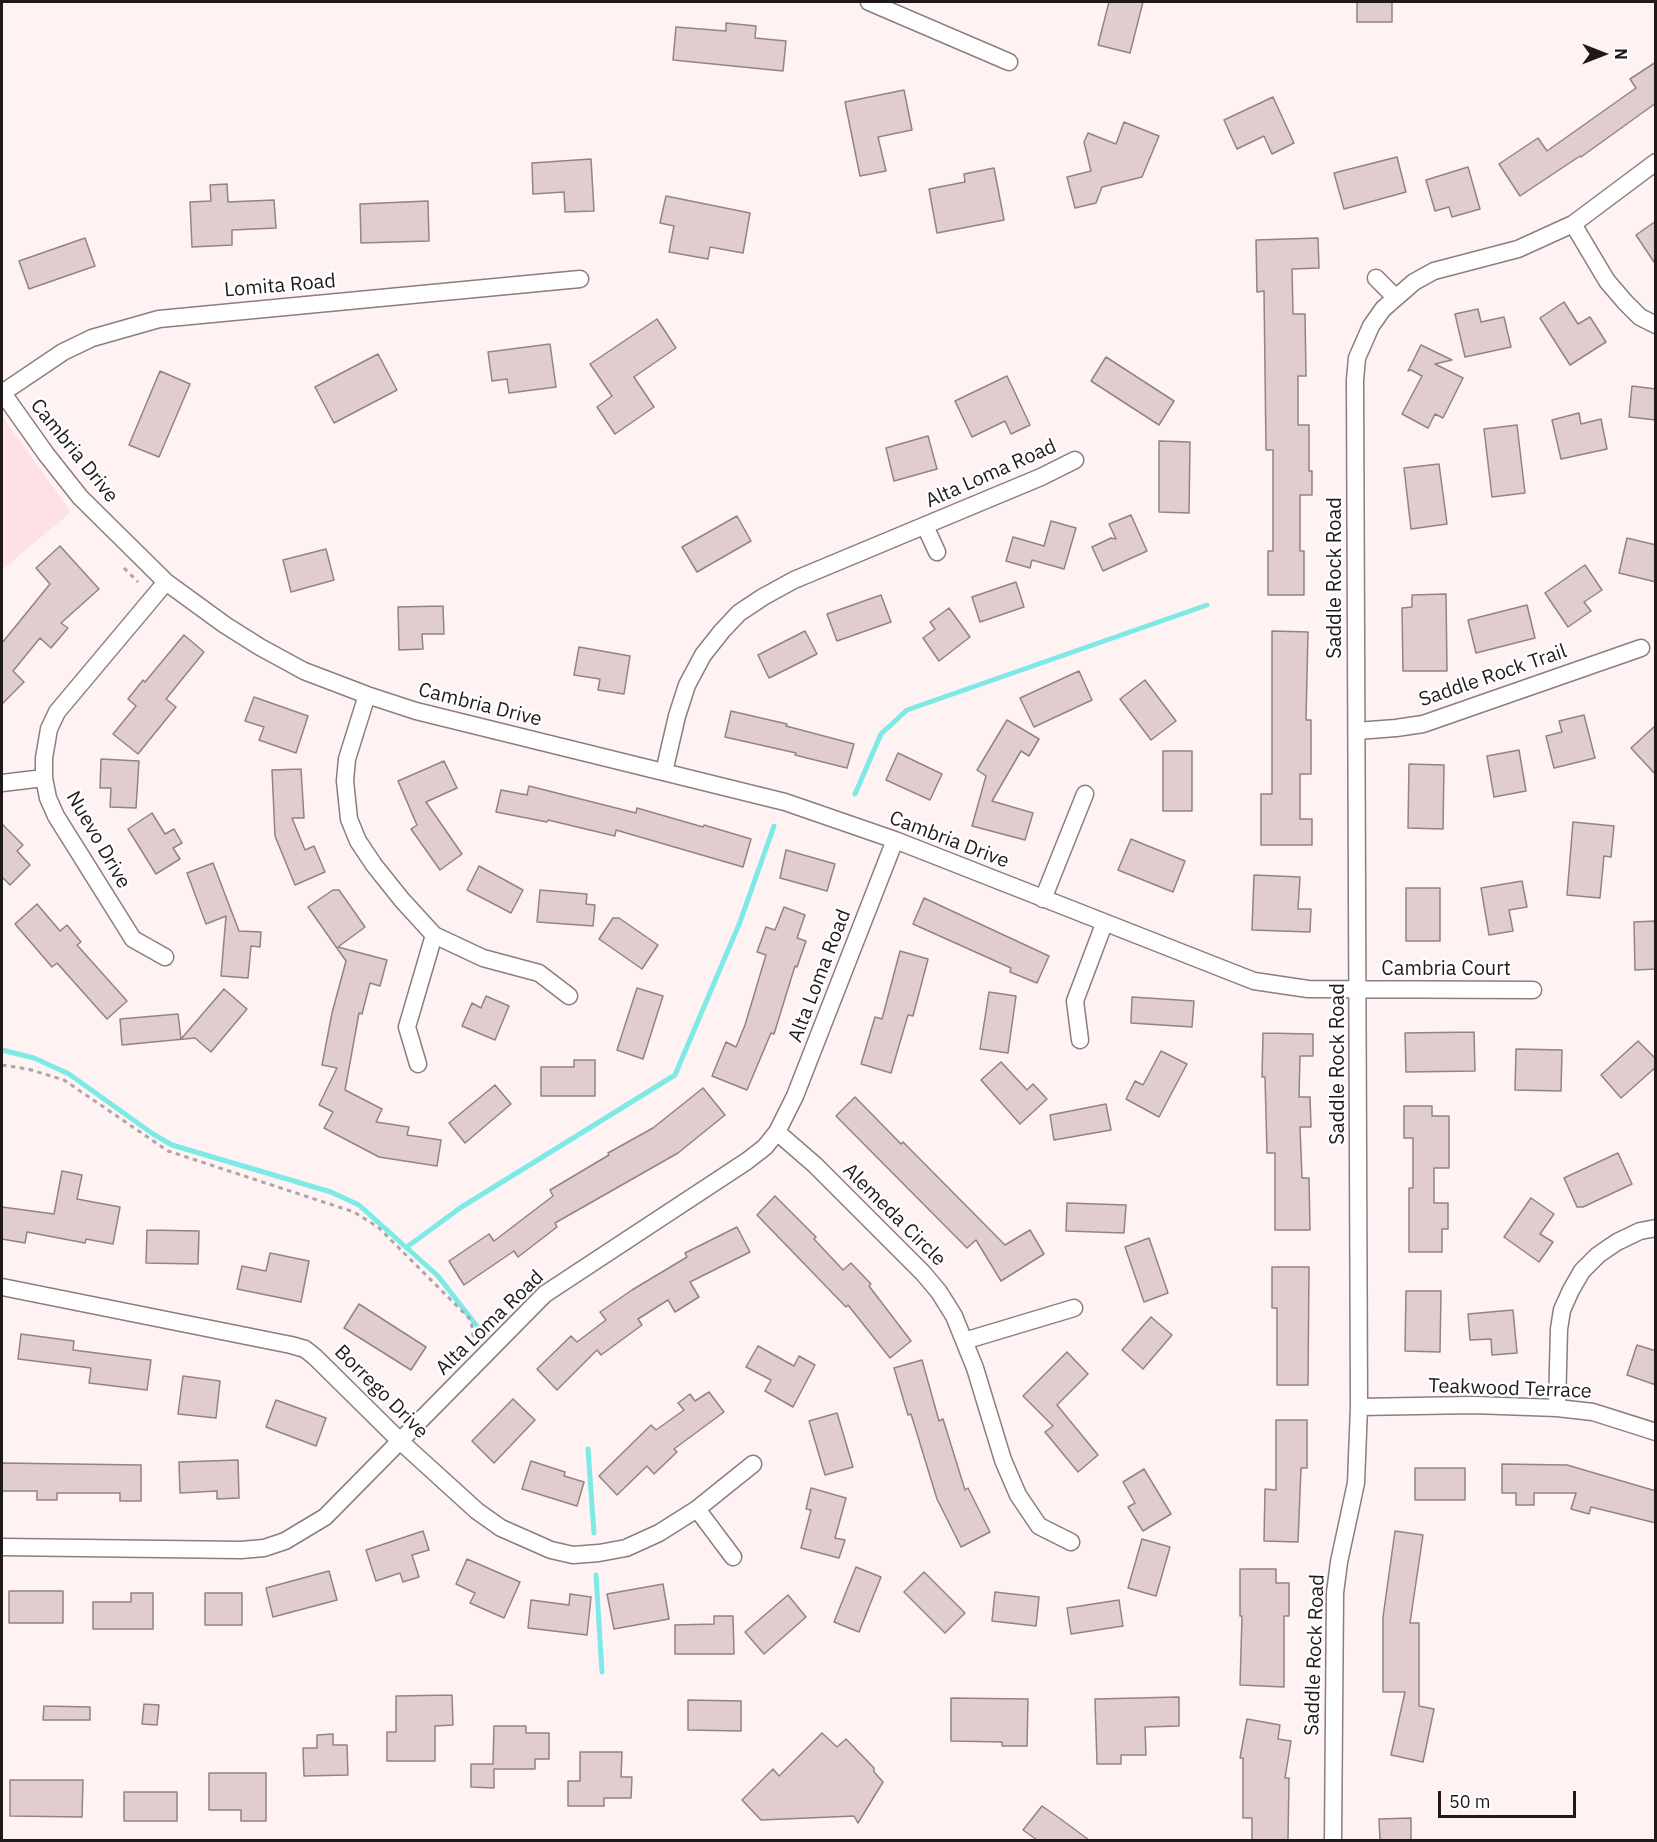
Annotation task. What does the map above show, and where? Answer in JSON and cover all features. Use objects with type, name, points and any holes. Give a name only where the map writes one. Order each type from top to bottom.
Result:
[{"type":"street","points":[[869,2],[1009,62]]},
{"type":"street","name":"Saddle Rock Road","points":[[1333,1840],[1335,1593],[1339,1562],[1356,1483],[1359,1407],[1355,380],[1357,358],[1364,340],[1383,309],[1414,282],[1434,271],[1518,249],[1574,224],[1656,162]]},
{"type":"street","points":[[1574,224],[1607,281],[1640,317],[1656,325]]},
{"type":"street","points":[[1376,278],[1395,297]]},
{"type":"street","name":"Lomita Road","points":[[2,393],[63,352],[92,338],[159,319],[580,279]]},
{"type":"street","name":"Cambria Drive","points":[[2,393],[80,496],[166,582],[225,625],[304,671],[416,711],[785,802],[895,840],[1254,981],[1308,989],[1359,990]]},
{"type":"street","name":"Alta Loma Road","points":[[664,772],[687,685],[703,656],[739,613],[794,580],[1041,477],[1075,460]]},
{"type":"street","name":"Alta Loma Road","points":[[925,526],[937,552]]},
{"type":"street","name":"Nuevo Drive","points":[[165,957],[133,939],[56,816],[48,798],[44,778],[44,758],[49,729],[57,712],[166,582]]},
{"type":"street","name":"Saddle Rock Trail","points":[[1357,731],[1423,724],[1641,648]]},
{"type":"street","points":[[367,695],[347,759],[345,781],[349,819],[358,841],[374,865],[434,935],[483,958],[539,973],[570,996]]},
{"type":"street","points":[[2,783],[44,778]]},
{"type":"street","points":[[1043,899],[1085,794]]},
{"type":"street","name":"Alta Loma Road","points":[[2,1547],[241,1550],[264,1548],[285,1541],[325,1517],[545,1294],[765,1147],[777,1132],[795,1096],[895,840]]},
{"type":"street","points":[[1080,1040],[1075,1000],[1104,924]]},
{"type":"street","points":[[418,1064],[407,1027],[434,935]]},
{"type":"street","name":"Cambria Court","points":[[1359,990],[1533,990]]},
{"type":"street","name":"Alemeda Circle","points":[[777,1132],[815,1165],[922,1272],[939,1292],[954,1316],[975,1368],[1003,1460],[1018,1495],[1039,1526],[1071,1542]]},
{"type":"street","points":[[1557,1408],[1559,1329],[1562,1310],[1571,1290],[1582,1271],[1617,1242],[1640,1231],[1656,1228]]},
{"type":"street","name":"Borrego Drive","points":[[2,1287],[305,1349],[400,1442],[477,1511],[501,1528],[551,1551],[573,1555],[626,1548],[659,1533],[697,1509],[753,1464]]},
{"type":"street","points":[[964,1341],[1074,1308]]},
{"type":"street","name":"Teakwood Terrace","points":[[1359,1407],[1557,1408],[1593,1412],[1656,1432]]},
{"type":"street","points":[[697,1509],[733,1557]]},
{"type":"path","points":[[2,1065],[28,1069],[64,1080],[168,1151],[354,1212],[387,1235],[471,1320],[473,1335],[492,1349]]},
{"type":"shaded area","points":[[2,416],[71,512],[2,570]]},
{"type":"building","points":[[1109,2],[1143,2],[1130,53],[1098,45]]},
{"type":"building","points":[[1357,2],[1392,2],[1392,22],[1357,22]]},
{"type":"building","points":[[726,23],[756,26],[755,38],[786,41],[783,71],[673,60],[676,27],[726,31]]},
{"type":"building","points":[[1656,62],[1656,103],[1581,157],[1520,196],[1499,164],[1538,138],[1547,151],[1636,88],[1630,79]]},
{"type":"building","points":[[904,90],[912,130],[878,137],[886,171],[860,176],[845,102]]},
{"type":"building","points":[[1273,97],[1294,143],[1272,154],[1264,136],[1237,149],[1224,120]]},
{"type":"building","points":[[1124,122],[1159,136],[1142,177],[1102,187],[1096,203],[1075,208],[1067,177],[1091,171],[1084,142],[1088,133],[1116,144]]},
{"type":"building","points":[[1397,157],[1406,192],[1344,209],[1334,173]]},
{"type":"building","points":[[591,159],[594,211],[565,212],[564,192],[533,194],[532,163]]},
{"type":"building","points":[[1468,167],[1480,209],[1452,217],[1449,207],[1435,211],[1426,180]]},
{"type":"building","points":[[994,168],[1004,220],[937,233],[929,189],[965,182],[964,174]]},
{"type":"building","points":[[227,184],[228,202],[274,200],[276,228],[232,230],[232,245],[192,247],[190,202],[211,201],[210,185]]},
{"type":"building","points":[[666,196],[750,213],[743,253],[710,247],[708,259],[669,252],[674,226],[660,223]]},
{"type":"building","points":[[428,201],[429,241],[361,243],[360,204]]},
{"type":"building","points":[[1656,221],[1656,265],[1636,235]]},
{"type":"building","points":[[85,238],[95,266],[29,289],[19,261]]},
{"type":"building","points":[[1318,238],[1319,268],[1292,269],[1293,314],[1305,314],[1306,376],[1298,376],[1298,425],[1309,425],[1309,471],[1312,471],[1312,495],[1300,495],[1300,551],[1304,551],[1304,595],[1268,595],[1268,551],[1273,551],[1273,450],[1266,450],[1264,291],[1257,292],[1256,240]]},
{"type":"building","points":[[1564,302],[1578,324],[1590,317],[1606,342],[1570,365],[1540,318]]},
{"type":"building","points":[[1478,309],[1481,322],[1504,317],[1511,347],[1465,357],[1455,314]]},
{"type":"building","points":[[657,319],[676,348],[634,377],[654,407],[615,434],[597,407],[612,396],[590,364]]},
{"type":"building","points":[[550,344],[556,387],[509,393],[507,379],[492,381],[488,352]]},
{"type":"building","points":[[1421,345],[1452,360],[1435,364],[1463,378],[1443,418],[1435,414],[1428,428],[1402,414],[1422,376],[1411,370],[1408,371]]},
{"type":"building","points":[[378,354],[397,390],[334,423],[315,387]]},
{"type":"building","points":[[1106,357],[1174,401],[1159,425],[1091,381]]},
{"type":"building","points":[[160,371],[190,384],[159,457],[129,445]]},
{"type":"building","points":[[1007,376],[1030,425],[1011,434],[1005,421],[972,437],[955,401]]},
{"type":"building","points":[[1632,386],[1656,389],[1656,420],[1629,417]]},
{"type":"building","points":[[1579,413],[1581,424],[1601,419],[1607,449],[1561,459],[1552,420]]},
{"type":"building","points":[[1517,425],[1525,493],[1492,497],[1484,429]]},
{"type":"building","points":[[928,436],[937,469],[894,481],[886,448]]},
{"type":"building","points":[[1159,441],[1190,442],[1189,513],[1159,512]]},
{"type":"building","points":[[1439,464],[1447,524],[1411,529],[1404,468]]},
{"type":"building","points":[[1131,515],[1147,551],[1103,571],[1092,547],[1111,538],[1116,539],[1109,524]]},
{"type":"building","points":[[737,516],[751,541],[697,572],[682,547]]},
{"type":"building","points":[[1051,521],[1076,528],[1064,569],[1032,560],[1030,568],[1006,561],[1013,537],[1044,546]]},
{"type":"building","points":[[1627,538],[1656,545],[1656,582],[1619,573]]},
{"type":"building","points":[[60,546],[99,589],[61,623],[68,628],[51,648],[40,638],[13,671],[24,682],[2,704],[2,643],[50,584],[36,568]]},
{"type":"building","points":[[326,549],[334,580],[291,592],[283,560]]},
{"type":"building","points":[[1585,565],[1602,590],[1584,602],[1591,611],[1568,627],[1545,593]]},
{"type":"building","points":[[1016,582],[1024,607],[980,622],[972,597]]},
{"type":"building","points":[[1446,594],[1447,671],[1403,671],[1402,608],[1412,607],[1412,595]]},
{"type":"building","points":[[881,595],[891,622],[837,641],[827,614]]},
{"type":"building","points":[[1527,605],[1535,638],[1476,653],[1468,620]]},
{"type":"building","points":[[443,606],[444,634],[422,634],[423,649],[399,650],[398,607]]},
{"type":"building","points":[[949,608],[970,637],[939,661],[923,638],[935,629],[930,622]]},
{"type":"building","points":[[805,631],[817,654],[769,678],[758,655]]},
{"type":"building","points":[[1272,631],[1308,632],[1306,720],[1311,720],[1311,774],[1300,774],[1300,819],[1312,819],[1312,845],[1261,845],[1261,794],[1272,794]]},
{"type":"building","points":[[184,635],[204,652],[166,699],[176,707],[138,754],[113,734],[136,706],[128,699]]},
{"type":"building","points":[[579,647],[630,656],[624,694],[598,690],[600,679],[574,675]]},
{"type":"building","points":[[1079,671],[1092,700],[1034,727],[1020,698]]},
{"type":"building","points":[[1145,680],[1176,721],[1151,740],[1120,699]]},
{"type":"building","points":[[254,697],[308,716],[296,753],[259,740],[264,727],[245,721]]},
{"type":"building","points":[[731,711],[787,724],[786,726],[854,744],[847,768],[795,755],[796,753],[725,737]]},
{"type":"building","points":[[1584,715],[1595,758],[1554,768],[1546,736],[1562,732],[1559,721]]},
{"type":"building","points":[[1007,720],[1039,739],[1029,756],[1021,751],[992,801],[1033,813],[1025,840],[972,826],[986,776],[977,770]]},
{"type":"building","points":[[1656,725],[1656,775],[1631,748]]},
{"type":"building","points":[[1519,750],[1526,791],[1494,797],[1487,756]]},
{"type":"building","points":[[1163,751],[1192,751],[1192,811],[1163,811]]},
{"type":"building","points":[[898,753],[942,774],[930,800],[886,780]]},
{"type":"building","points":[[101,759],[139,761],[136,808],[110,807],[111,788],[100,788]]},
{"type":"building","points":[[444,761],[457,788],[426,802],[462,854],[440,870],[411,829],[417,825],[398,781]]},
{"type":"building","points":[[1409,764],[1444,765],[1443,829],[1408,828]]},
{"type":"building","points":[[301,769],[304,818],[292,818],[305,850],[314,846],[325,872],[295,885],[275,836],[272,770]]},
{"type":"building","points":[[529,786],[636,813],[637,808],[751,839],[743,867],[616,830],[615,836],[548,820],[547,822],[496,812],[501,790],[527,795]]},
{"type":"building","points":[[152,813],[165,834],[174,829],[182,843],[173,848],[180,859],[156,874],[128,829]]},
{"type":"building","points":[[1573,822],[1614,826],[1611,857],[1604,856],[1600,898],[1567,895]]},
{"type":"building","points":[[2,824],[23,845],[17,851],[30,865],[10,885],[2,877]]},
{"type":"building","points":[[1131,839],[1185,861],[1173,892],[1118,870]]},
{"type":"building","points":[[786,850],[835,864],[827,891],[780,878]]},
{"type":"building","points":[[213,863],[239,931],[261,932],[260,947],[251,946],[248,978],[221,976],[226,916],[206,924],[187,873]]},
{"type":"building","points":[[479,866],[523,890],[511,913],[467,890]]},
{"type":"building","points":[[1254,875],[1300,877],[1298,909],[1311,909],[1310,932],[1252,930]]},
{"type":"building","points":[[1522,881],[1527,907],[1509,910],[1513,931],[1489,935],[1481,888]]},
{"type":"building","points":[[1406,888],[1440,888],[1440,941],[1406,941]]},
{"type":"building","points":[[333,890],[339,890],[365,927],[338,947],[387,960],[380,986],[370,983],[362,1014],[359,1013],[345,1090],[382,1109],[376,1122],[409,1127],[407,1135],[441,1140],[437,1166],[379,1157],[324,1128],[333,1112],[319,1105],[337,1068],[322,1065],[332,1013],[346,961],[308,907]]},
{"type":"building","points":[[540,890],[587,894],[586,904],[595,905],[593,926],[537,922]]},
{"type":"building","points":[[924,898],[1049,956],[1037,983],[1010,972],[1011,968],[913,924]]},
{"type":"building","points":[[37,904],[60,931],[67,925],[81,942],[77,945],[127,1001],[107,1019],[57,963],[52,967],[15,924]]},
{"type":"building","points":[[784,907],[805,915],[797,938],[806,941],[797,967],[795,966],[774,1034],[771,1033],[747,1090],[712,1076],[726,1042],[736,1047],[766,955],[757,952],[766,927],[775,930]]},
{"type":"building","points":[[613,918],[619,918],[658,945],[642,969],[599,939]]},
{"type":"building","points":[[1656,921],[1656,969],[1635,970],[1634,922]]},
{"type":"building","points":[[900,951],[928,959],[913,1016],[908,1015],[891,1073],[861,1064],[875,1017],[882,1019]]},
{"type":"building","points":[[637,988],[663,996],[643,1059],[617,1050]]},
{"type":"building","points":[[224,989],[247,1009],[211,1052],[195,1038],[122,1045],[120,1019],[178,1014],[181,1039]]},
{"type":"building","points":[[989,992],[1016,996],[1008,1053],[980,1049]]},
{"type":"building","points":[[486,996],[509,1006],[495,1040],[462,1026],[472,1003],[481,1008]]},
{"type":"building","points":[[1132,997],[1194,1001],[1192,1027],[1131,1023]]},
{"type":"building","points":[[1474,1032],[1475,1071],[1406,1072],[1405,1033]]},
{"type":"building","points":[[1263,1033],[1313,1034],[1313,1056],[1300,1056],[1299,1097],[1310,1097],[1311,1127],[1300,1127],[1302,1178],[1309,1178],[1310,1230],[1275,1230],[1275,1153],[1267,1153],[1265,1077],[1262,1077]]},
{"type":"building","points":[[1638,1041],[1656,1059],[1656,1067],[1621,1098],[1601,1075]]},
{"type":"building","points":[[1516,1049],[1562,1050],[1561,1091],[1515,1090]]},
{"type":"building","points":[[1161,1051],[1187,1064],[1159,1117],[1126,1099],[1135,1081],[1143,1085]]},
{"type":"building","points":[[574,1060],[595,1060],[595,1096],[541,1096],[541,1067],[574,1067]]},
{"type":"building","points":[[1001,1062],[1027,1090],[1033,1084],[1047,1099],[1020,1124],[981,1080]]},
{"type":"building","points":[[495,1085],[511,1104],[465,1143],[449,1123]]},
{"type":"building","points":[[703,1088],[725,1115],[678,1153],[555,1223],[557,1227],[518,1257],[514,1251],[464,1285],[449,1261],[489,1234],[494,1241],[553,1196],[550,1190],[653,1128]]},
{"type":"building","points":[[855,1097],[1005,1245],[1030,1230],[1044,1254],[1001,1281],[976,1240],[967,1248],[836,1116]]},
{"type":"building","points":[[1106,1104],[1111,1130],[1054,1140],[1050,1115]]},
{"type":"building","points":[[1404,1106],[1432,1106],[1432,1116],[1449,1116],[1449,1168],[1434,1168],[1434,1203],[1448,1203],[1448,1229],[1442,1229],[1442,1252],[1409,1252],[1409,1188],[1413,1188],[1413,1138],[1404,1138]]},
{"type":"building","points":[[1618,1153],[1632,1184],[1583,1207],[1577,1207],[1564,1178]]},
{"type":"building","points":[[62,1171],[82,1175],[77,1199],[120,1207],[113,1244],[86,1239],[85,1243],[27,1232],[25,1243],[2,1239],[2,1207],[54,1214]]},
{"type":"building","points":[[775,1196],[816,1237],[814,1239],[843,1270],[851,1263],[871,1284],[869,1286],[911,1341],[890,1358],[848,1305],[846,1307],[757,1215]]},
{"type":"building","points":[[1531,1198],[1554,1214],[1540,1234],[1553,1242],[1539,1262],[1504,1237]]},
{"type":"building","points":[[1067,1203],[1126,1205],[1124,1233],[1066,1231]]},
{"type":"building","points":[[737,1227],[750,1252],[690,1282],[699,1297],[675,1312],[668,1300],[638,1319],[642,1325],[601,1355],[597,1350],[557,1390],[537,1369],[571,1336],[577,1342],[606,1320],[600,1312],[687,1257],[685,1253]]},
{"type":"building","points":[[147,1230],[199,1231],[198,1264],[146,1263]]},
{"type":"building","points":[[1149,1238],[1168,1293],[1144,1302],[1125,1247]]},
{"type":"building","points":[[270,1253],[309,1261],[301,1302],[237,1289],[242,1266],[266,1271]]},
{"type":"building","points":[[1272,1267],[1309,1267],[1308,1385],[1277,1385],[1277,1308],[1272,1308]]},
{"type":"building","points":[[1406,1291],[1441,1291],[1440,1352],[1405,1351]]},
{"type":"building","points":[[359,1304],[426,1347],[411,1370],[344,1328]]},
{"type":"building","points":[[1513,1310],[1517,1353],[1492,1355],[1491,1339],[1470,1340],[1468,1314]]},
{"type":"building","points":[[1151,1317],[1172,1335],[1143,1369],[1122,1350]]},
{"type":"building","points":[[21,1334],[74,1341],[73,1350],[151,1360],[147,1390],[89,1383],[91,1368],[18,1359]]},
{"type":"building","points":[[1637,1345],[1656,1351],[1656,1385],[1627,1375]]},
{"type":"building","points":[[758,1346],[794,1366],[799,1356],[815,1365],[793,1407],[765,1391],[771,1380],[746,1367]]},
{"type":"building","points":[[1067,1352],[1088,1374],[1057,1405],[1098,1455],[1078,1472],[1045,1432],[1053,1426],[1023,1396]]},
{"type":"building","points":[[922,1360],[939,1421],[943,1419],[965,1490],[968,1488],[990,1532],[961,1547],[937,1499],[911,1414],[908,1415],[894,1368]]},
{"type":"building","points":[[183,1376],[220,1381],[216,1418],[178,1414]]},
{"type":"building","points":[[709,1392],[724,1412],[674,1449],[677,1452],[654,1474],[647,1466],[617,1495],[599,1476],[651,1425],[656,1430],[684,1410],[678,1403],[690,1394],[695,1401]]},
{"type":"building","points":[[513,1399],[535,1420],[494,1463],[472,1441]]},
{"type":"building","points":[[276,1400],[326,1418],[316,1446],[266,1427]]},
{"type":"building","points":[[837,1413],[853,1467],[825,1475],[809,1421]]},
{"type":"building","points":[[1276,1420],[1307,1420],[1307,1468],[1301,1468],[1298,1542],[1264,1541],[1265,1489],[1276,1490]]},
{"type":"building","points":[[238,1460],[239,1498],[217,1499],[217,1491],[180,1493],[179,1462]]},
{"type":"building","points":[[531,1461],[565,1472],[564,1476],[584,1482],[577,1506],[522,1489]]},
{"type":"building","points":[[2,1463],[141,1465],[141,1501],[120,1501],[120,1493],[57,1493],[57,1500],[37,1500],[37,1491],[2,1491]]},
{"type":"building","points":[[1502,1464],[1567,1465],[1656,1491],[1656,1523],[1591,1507],[1589,1514],[1571,1509],[1576,1493],[1534,1493],[1534,1505],[1516,1505],[1516,1493],[1502,1493]]},
{"type":"building","points":[[1415,1468],[1465,1468],[1465,1500],[1415,1500]]},
{"type":"building","points":[[1144,1469],[1171,1514],[1143,1531],[1128,1507],[1135,1503],[1123,1482]]},
{"type":"building","points":[[811,1488],[846,1498],[835,1538],[845,1540],[839,1558],[801,1548],[811,1510],[806,1509]]},
{"type":"building","points":[[423,1531],[429,1550],[412,1555],[419,1577],[403,1582],[400,1573],[376,1581],[366,1550]]},
{"type":"building","points":[[1395,1531],[1423,1535],[1410,1623],[1419,1623],[1419,1706],[1434,1709],[1423,1762],[1391,1755],[1405,1692],[1383,1692],[1383,1617]]},
{"type":"building","points":[[1142,1539],[1170,1547],[1156,1596],[1128,1588]]},
{"type":"building","points":[[467,1559],[520,1582],[504,1618],[470,1603],[475,1593],[456,1584]]},
{"type":"building","points":[[856,1567],[881,1577],[859,1632],[834,1622]]},
{"type":"building","points":[[1240,1569],[1276,1569],[1276,1583],[1289,1583],[1289,1616],[1284,1616],[1284,1687],[1240,1685],[1242,1616],[1240,1616]]},
{"type":"building","points":[[329,1571],[337,1600],[273,1617],[266,1588]]},
{"type":"building","points":[[924,1572],[965,1613],[945,1633],[904,1592]]},
{"type":"building","points":[[663,1584],[669,1619],[614,1629],[607,1594]]},
{"type":"building","points":[[9,1591],[63,1591],[63,1623],[9,1623]]},
{"type":"building","points":[[995,1592],[1039,1597],[1036,1626],[992,1621]]},
{"type":"building","points":[[131,1593],[153,1593],[153,1629],[93,1629],[93,1602],[131,1602]]},
{"type":"building","points":[[205,1593],[242,1593],[242,1625],[205,1625]]},
{"type":"building","points":[[570,1594],[591,1597],[587,1635],[528,1628],[531,1600],[569,1605]]},
{"type":"building","points":[[788,1595],[806,1617],[764,1654],[745,1632]]},
{"type":"building","points":[[1119,1600],[1123,1626],[1071,1634],[1067,1608]]},
{"type":"building","points":[[714,1616],[733,1616],[734,1654],[675,1654],[675,1625],[714,1624]]},
{"type":"building","points":[[452,1695],[453,1725],[435,1726],[435,1761],[387,1761],[387,1732],[396,1732],[396,1696]]},
{"type":"building","points":[[1179,1697],[1179,1726],[1145,1727],[1146,1755],[1121,1755],[1121,1764],[1097,1764],[1095,1699]]},
{"type":"building","points":[[951,1698],[1028,1699],[1027,1746],[1002,1746],[1002,1742],[951,1741]]},
{"type":"building","points":[[688,1700],[741,1701],[741,1731],[688,1730]]},
{"type":"building","points":[[144,1704],[159,1705],[157,1725],[142,1724]]},
{"type":"building","points":[[44,1706],[90,1707],[90,1720],[43,1720]]},
{"type":"building","points":[[1247,1719],[1280,1725],[1278,1739],[1291,1741],[1285,1778],[1289,1778],[1288,1840],[1252,1840],[1252,1818],[1243,1818],[1243,1758],[1240,1758]]},
{"type":"building","points":[[494,1726],[526,1726],[526,1733],[549,1733],[549,1759],[535,1759],[535,1769],[494,1769],[494,1788],[471,1787],[471,1764],[493,1764]]},
{"type":"building","points":[[822,1733],[837,1747],[846,1739],[874,1768],[874,1772],[883,1782],[858,1823],[854,1816],[761,1820],[742,1800],[773,1769],[779,1776]]},
{"type":"building","points":[[333,1734],[333,1745],[347,1745],[348,1775],[304,1776],[303,1748],[317,1748],[317,1735]]},
{"type":"building","points":[[580,1752],[622,1752],[621,1777],[632,1777],[631,1798],[604,1798],[604,1806],[568,1806],[568,1781],[580,1781]]},
{"type":"building","points":[[209,1773],[266,1773],[266,1821],[241,1821],[241,1810],[209,1810]]},
{"type":"building","points":[[10,1780],[83,1780],[82,1817],[10,1816]]},
{"type":"building","points":[[124,1792],[177,1792],[177,1821],[124,1821]]},
{"type":"building","points":[[1042,1806],[1089,1840],[1037,1840],[1023,1830]]},
{"type":"building","points":[[1411,1818],[1411,1840],[1380,1840],[1379,1819]]},
{"type":"waterway","points":[[855,794],[881,734],[907,710],[1207,605]]},
{"type":"waterway","points":[[407,1247],[460,1208],[675,1075],[740,922],[774,826]]},
{"type":"waterway","points":[[2,1050],[34,1058],[69,1074],[172,1145],[331,1192],[359,1205],[438,1276],[480,1330]]},
{"type":"waterway","points":[[588,1449],[594,1533]]},
{"type":"waterway","points":[[596,1575],[602,1672]]}]
